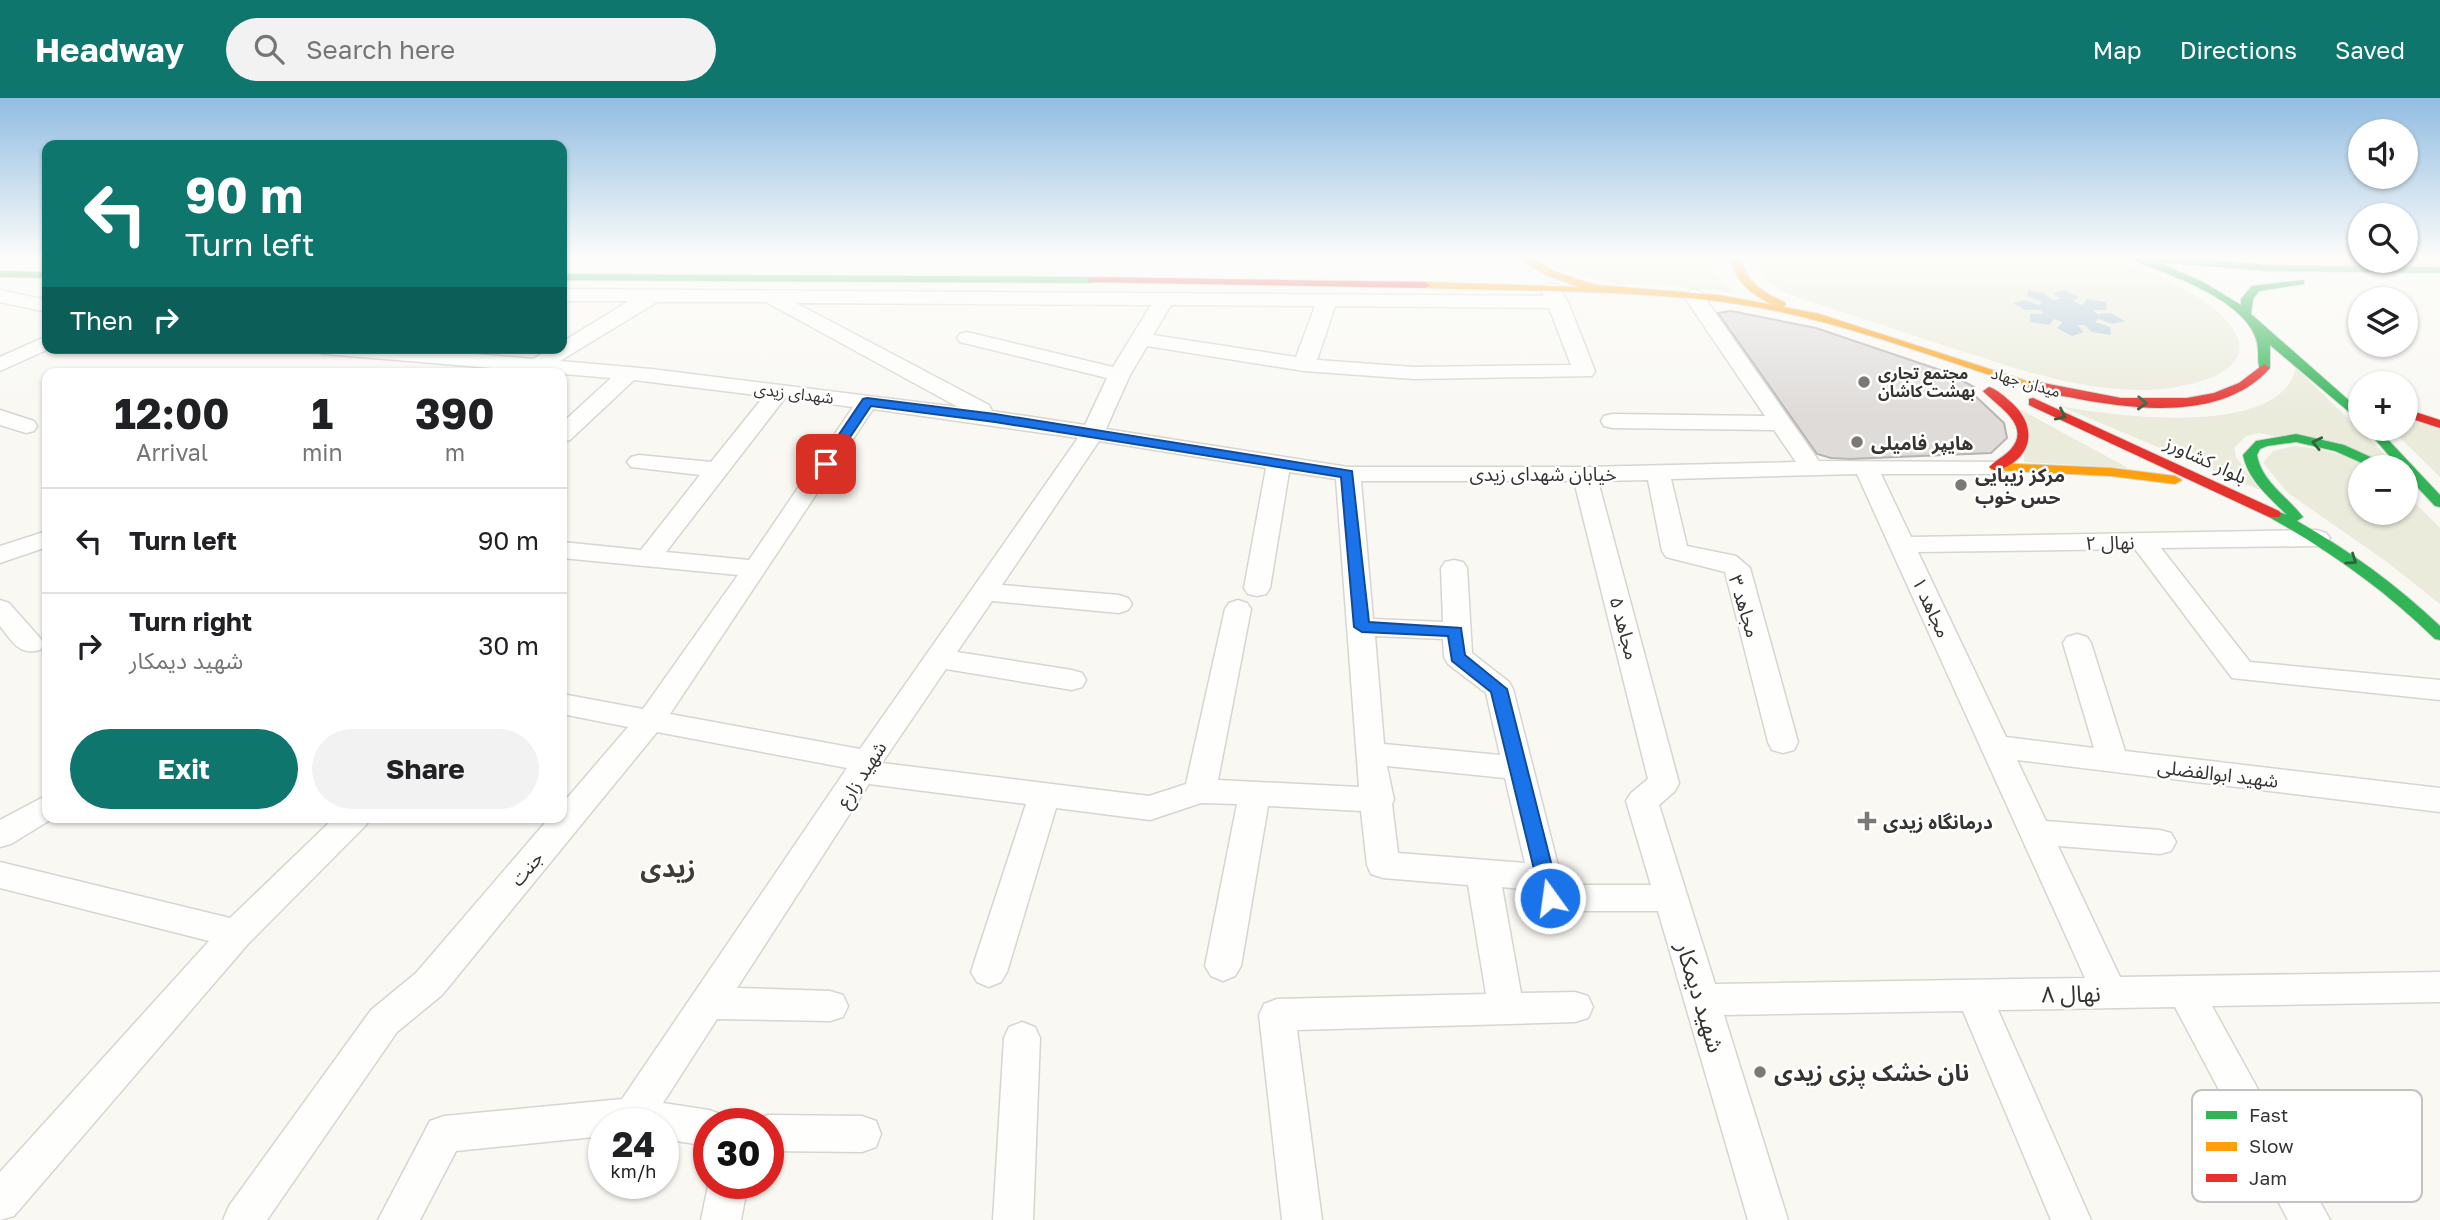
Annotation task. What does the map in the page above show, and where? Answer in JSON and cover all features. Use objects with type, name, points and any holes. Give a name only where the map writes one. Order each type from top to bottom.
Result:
[{"type":"main road","name":"میدان جهاد","points":[[1794,310],[2024,384],[2080,397],[2136,403],[2188,402],[2223,396],[2256,379],[2264,370],[2268,349],[2251,320]]},
{"type":"main road","points":[[1799,310],[1810,314]]},
{"type":"main road","points":[[2238,310],[2348,407]]},
{"type":"main road","points":[[2249,310],[2251,320]]},
{"type":"main road","points":[[1933,354],[1997,397],[2022,423],[2026,443],[2021,453],[1996,467]]},
{"type":"main road","name":"بلوار کشاورز","points":[[1933,354],[2220,488],[2317,538],[2379,579],[2440,635]]},
{"type":"main road","points":[[2302,366],[2348,389]]},
{"type":"main road","points":[[2418,417],[2440,424]]},
{"type":"main road","points":[[2317,538],[2254,470],[2249,456],[2251,450],[2268,440],[2298,439],[2355,455]]},
{"type":"main road","points":[[2382,441],[2440,503]]},
{"type":"main road","points":[[1996,467],[2111,472],[2220,488]]},
{"type":"main road","points":[[2418,495],[2440,513]]},
{"type":"street","points":[[567,348],[629,310]]},
{"type":"street","points":[[797,310],[995,418]]},
{"type":"street","name":"شهید زارع","points":[[638,1108],[865,766],[1092,435],[1119,375],[1158,310]]},
{"type":"street","points":[[1304,365],[1323,310]]},
{"type":"street","points":[[1142,338],[1304,365],[1414,373],[1584,371],[1561,310]]},
{"type":"street","points":[[1703,310],[1812,468]]},
{"type":"street","points":[[967,338],[1119,375]]},
{"type":"street","points":[[0,365],[42,344]]},
{"type":"street","points":[[375,368],[392,354]]},
{"type":"street","name":"شهدای زیدی","points":[[392,354],[524,368]]},
{"type":"street","points":[[535,368],[557,354]]},
{"type":"street","name":"شهدای زیدی","points":[[567,370],[629,373],[779,391],[995,418],[1092,435]]},
{"type":"street","points":[[567,430],[629,373]]},
{"type":"street","points":[[648,558],[779,391]]},
{"type":"street","name":"جنت","points":[[567,819],[651,719],[756,569],[867,402]]},
{"type":"street","points":[[0,417],[26,426]]},
{"type":"street","points":[[1612,421],[1780,423]]},
{"type":"street","name":"خیابان شهدای زیدی","points":[[1092,435],[1348,474],[1584,474],[1866,467],[1996,467]]},
{"type":"street","points":[[639,462],[717,470]]},
{"type":"street","points":[[1200,791],[1279,464]]},
{"type":"street","name":"مجاهد ۱","points":[[1866,467],[2110,993]]},
{"type":"street","name":"مجاهد ۳","points":[[1658,472],[1675,551],[1727,562],[1737,568],[1783,742]]},
{"type":"street","points":[[1348,474],[1370,754],[1378,800],[1383,865],[1545,878]]},
{"type":"street","name":"مجاهد ۵","points":[[1584,474],[1664,783]]},
{"type":"street","name":"نهال ۲","points":[[1903,545],[2317,538]]},
{"type":"street","points":[[0,555],[42,541]]},
{"type":"street","points":[[2142,541],[2242,671],[2440,690]]},
{"type":"street","points":[[567,550],[756,569]]},
{"type":"street","points":[[1454,568],[1458,657],[1499,689],[1550,898],[1671,898]]},
{"type":"street","points":[[985,592],[1119,604]]},
{"type":"street","points":[[0,609],[30,643]]},
{"type":"street","points":[[1362,627],[1455,631]]},
{"type":"street","points":[[2077,643],[2113,761]]},
{"type":"street","points":[[939,659],[1072,680]]},
{"type":"street","points":[[567,705],[651,719],[865,766],[1044,795],[1150,808],[1200,791],[1378,800]]},
{"type":"street","name":"شهید ابوالفضلی","points":[[1997,747],[2440,800]]},
{"type":"street","points":[[1370,754],[1518,768]]},
{"type":"street","name":"شهید دیمکار","points":[[1664,783],[1642,801],[1768,1220]]},
{"type":"street","points":[[1223,966],[1255,794]]},
{"type":"street","points":[[989,972],[1044,795]]},
{"type":"street","points":[[0,835],[42,810]]},
{"type":"street","points":[[0,1202],[236,934],[349,823]]},
{"type":"street","name":"جنت","points":[[243,1220],[384,1021],[429,984],[564,823]]},
{"type":"street","points":[[2036,832],[2160,842]]},
{"type":"street","points":[[1483,874],[1506,1008]]},
{"type":"street","points":[[0,875],[236,934]]},
{"type":"street","name":"نهال ۸","points":[[1702,1000],[2440,987]]},
{"type":"street","points":[[2185,991],[2239,1090]]},
{"type":"street","points":[[1974,995],[2071,1220]]},
{"type":"street","points":[[708,1003],[830,1006]]},
{"type":"street","points":[[1302,1220],[1277,1015],[1575,1007]]},
{"type":"street","points":[[1013,1220],[1022,1038]]},
{"type":"street","points":[[398,1220],[444,1134],[588,1120]]},
{"type":"street","points":[[784,1133],[862,1134]]},
{"type":"street","points":[[721,1220],[725,1199]]},
{"type":"street","points":[[2300,1202],[2310,1220]]},
{"type":"green space","points":[[1838,310],[2216,310],[2235,332],[2240,348],[2235,361],[2207,379],[2187,385],[2150,390],[2125,390],[2075,383],[2002,364]]},
{"type":"green space","points":[[2296,368],[2348,418],[2348,441],[2371,441],[2386,455],[2358,455],[2259,433],[2246,436],[2234,448],[2236,457],[2260,490],[2060,406],[2116,414],[2191,417],[2228,414],[2260,405],[2283,390]]},
{"type":"green space","points":[[2021,410],[2128,468],[2024,462]]},
{"type":"green space","points":[[2418,423],[2440,429],[2440,477],[2403,441],[2418,441]]},
{"type":"green space","points":[[2294,446],[2314,448],[2348,458],[2348,525],[2418,525],[2418,506],[2440,528],[2440,604],[2387,562],[2288,493],[2263,463],[2273,451]]},
{"type":"water","points":[[2040,310],[2093,310],[2097,314],[2111,313],[2125,321],[2113,324],[2098,319],[2095,322],[2110,327],[2111,335],[2092,332],[2085,325],[2077,325],[2084,332],[2072,336],[2057,328],[2063,322],[2054,319],[2049,325],[2030,322],[2030,314],[2044,314]]},
{"type":"building","name":"مجتمع تجاری بهشت کاشان","points":[[1731,311],[1816,328],[1946,372],[1974,387],[1972,393],[2004,423],[2007,438],[1991,453],[1850,459],[1817,454],[1718,313]]},
{"type":"traffic: fast","points":[[2241,310],[2258,329],[2266,347],[2264,368]]},
{"type":"traffic: fast","points":[[2245,315],[2246,310]]},
{"type":"traffic: fast","points":[[2256,326],[2348,407]]},
{"type":"traffic: fast","points":[[2296,517],[2262,482],[2252,466],[2250,455],[2254,448],[2263,443],[2296,438],[2325,443],[2356,455]]},
{"type":"traffic: fast","points":[[2382,441],[2440,503]]},
{"type":"traffic: fast","points":[[2274,514],[2362,568],[2440,635]]},
{"type":"traffic: slow","points":[[1785,310],[1815,316],[2033,385]]},
{"type":"traffic: slow","points":[[1996,467],[2111,472],[2175,480]]},
{"type":"traffic: jam","points":[[2033,385],[2121,401],[2154,404],[2187,402],[2217,397],[2244,385],[2264,368]]},
{"type":"traffic: jam","points":[[1989,391],[2012,410],[2024,429],[2020,447],[1996,467]]},
{"type":"traffic: jam","points":[[2033,402],[2274,514]]},
{"type":"traffic: jam","points":[[2418,417],[2440,424]]},
{"type":"place","name":"مجتمع تجاری بهشت کاشان","points":[[1864,382]]},
{"type":"place","name":"هایپر فامیلی","points":[[1857,442]]},
{"type":"place","name":"مرکز زیبایی حس خوب","points":[[1961,485]]},
{"type":"place","name":"درمانگاه زیدی","points":[[1867,821]]},
{"type":"place","name":"نان خشک پزی زیدی","points":[[1760,1072]]},
{"type":"district","name":"زیدی","points":[[668,867]]},
{"type":"route","points":[[826,464],[867,402],[995,418],[1348,474],[1362,627],[1455,631],[1458,657],[1499,689],[1550,898]]}]
